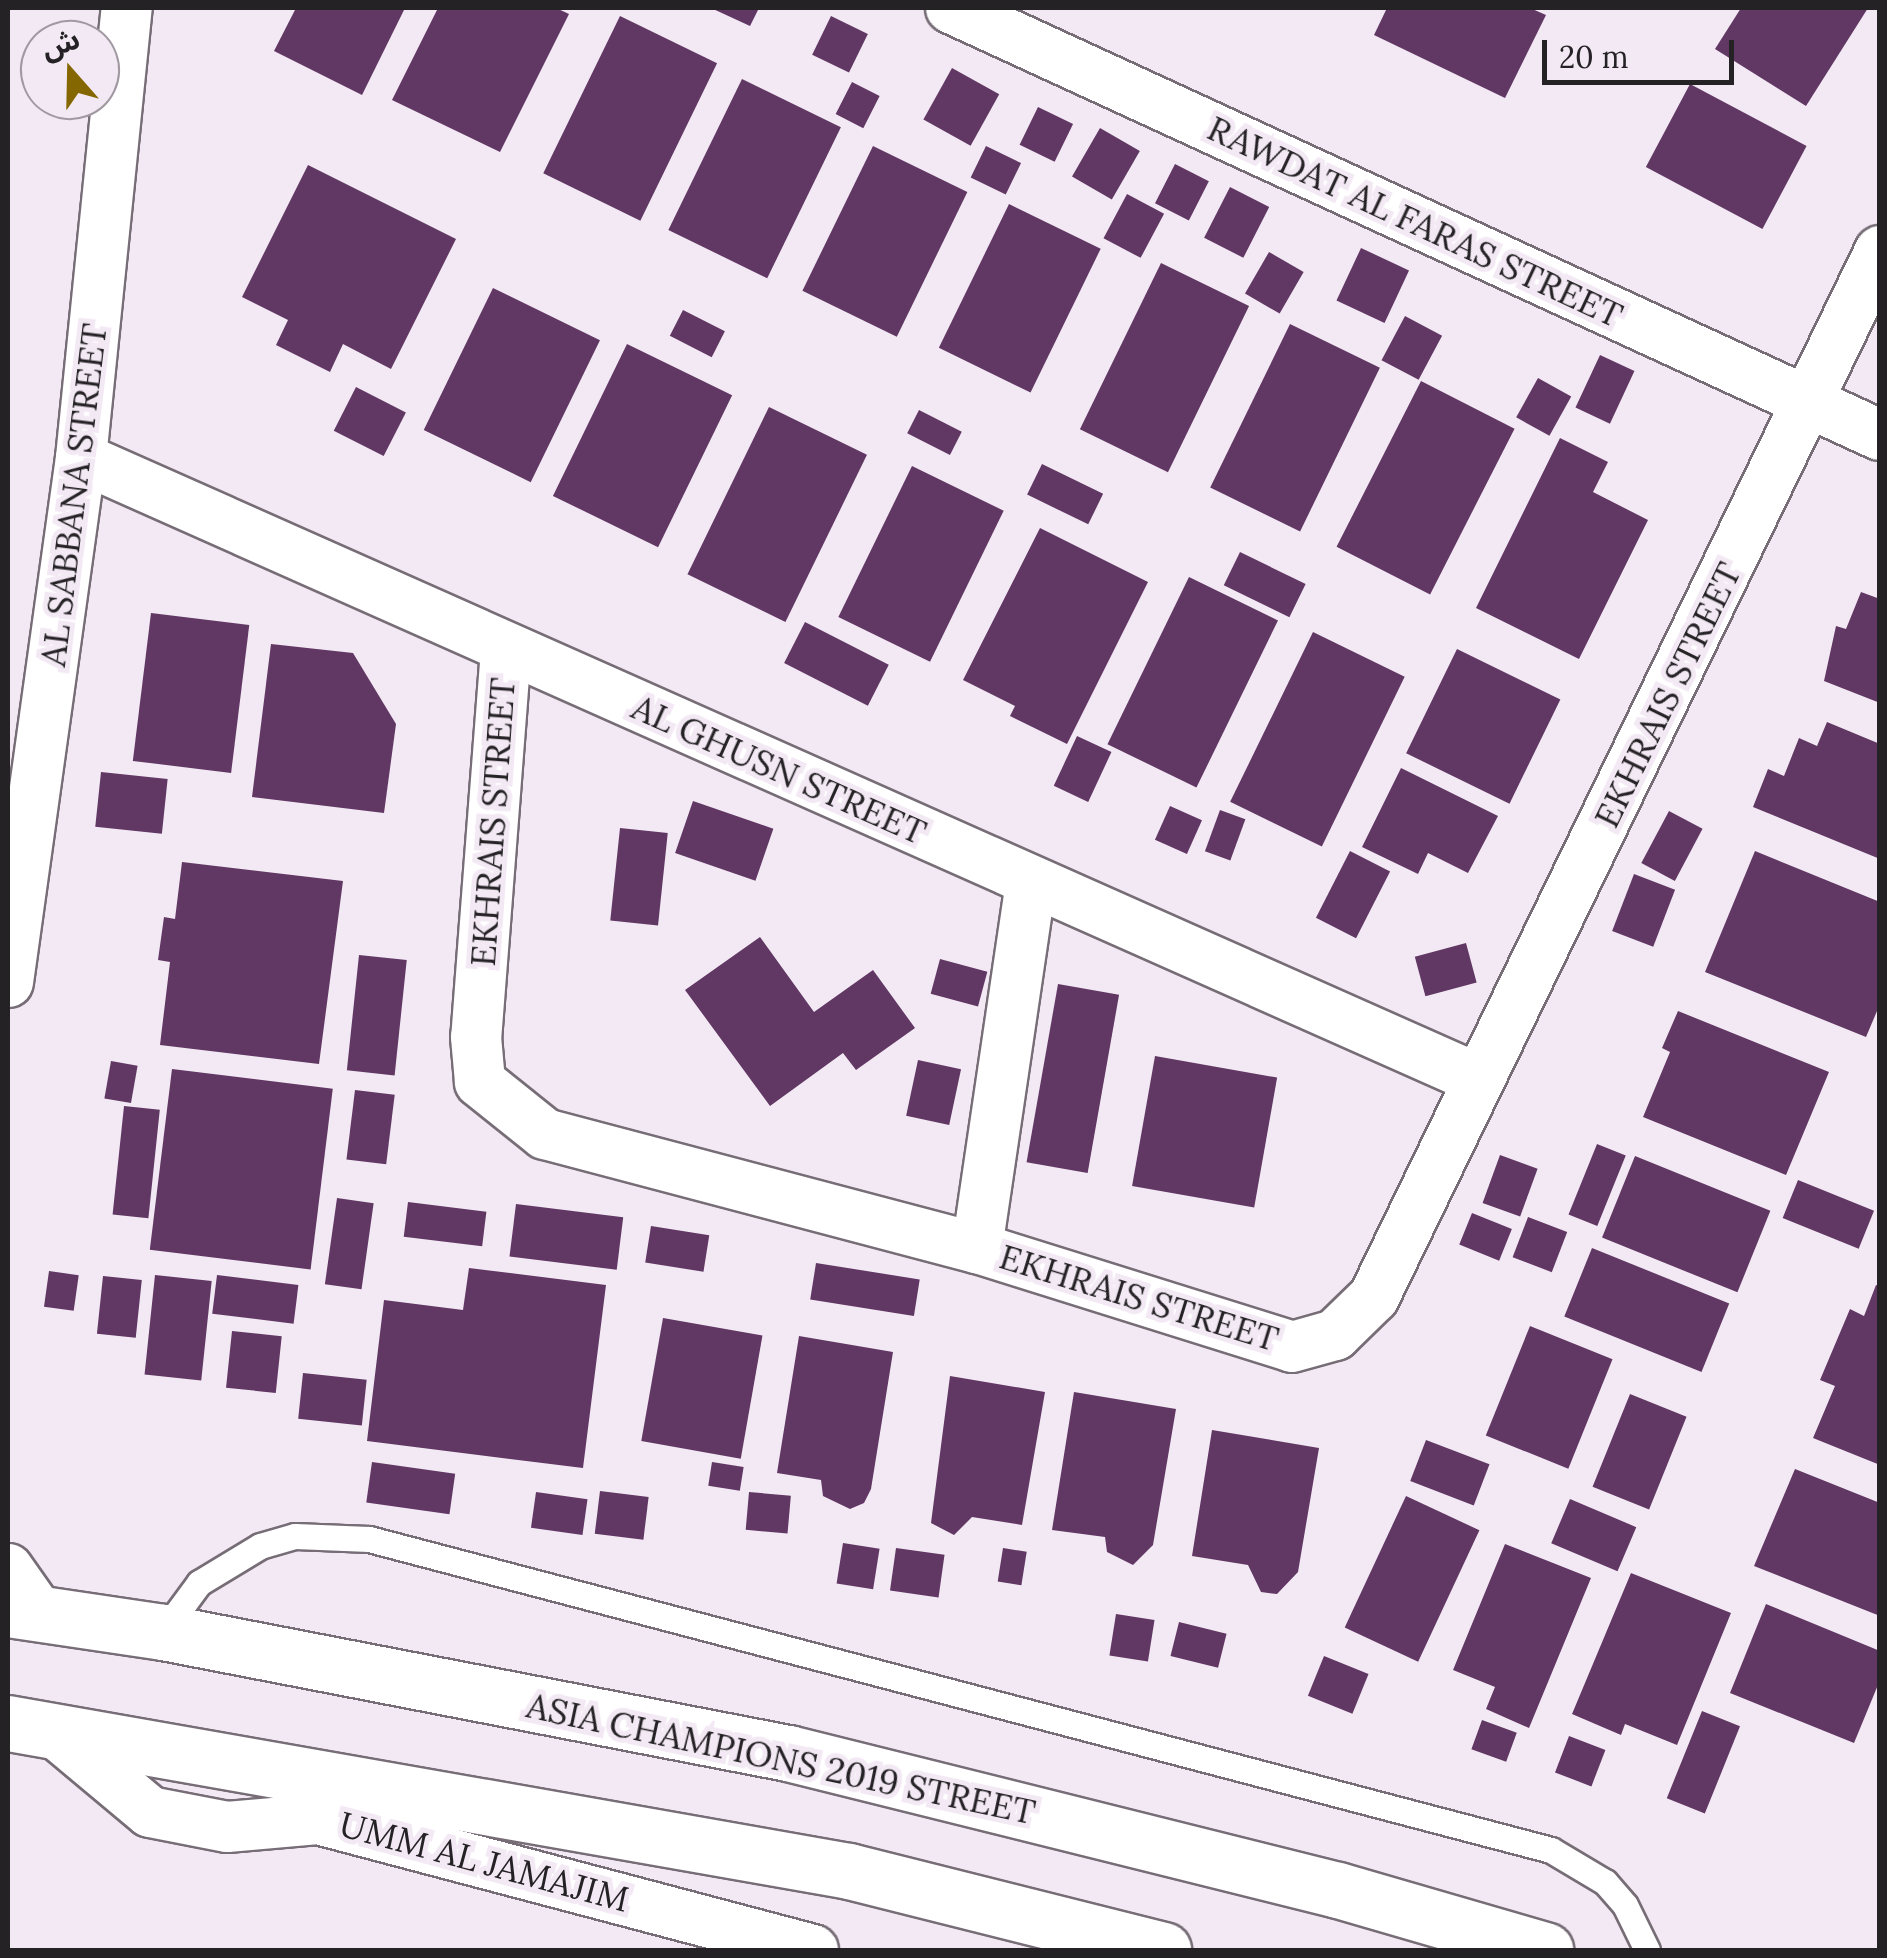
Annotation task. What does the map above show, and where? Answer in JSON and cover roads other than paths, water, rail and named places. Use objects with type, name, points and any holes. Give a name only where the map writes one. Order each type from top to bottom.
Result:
[{"type":"main road","name":"ASIA CHAMPIONS 2019 STREET","points":[[23,1611],[163,1632],[788,1752],[1338,1890],[1545,1950]]},
{"type":"main road","points":[[33,1729],[850,1870],[1163,1950]]},
{"type":"street","name":"RAWDAT AL FARAS STREET","points":[[952,8],[1880,436]]},
{"type":"street","name":"AL SABBANA STREET","points":[[8,982],[81,458],[121,10]]},
{"type":"street","name":"EKHRAIS STREET","points":[[506,650],[476,1037],[480,1082],[545,1134],[977,1248],[1292,1347],[1335,1335],[1374,1297],[1810,405],[1880,251]]},
{"type":"street","name":"AL GHUSN STREET","points":[[81,458],[1478,1079]]},
{"type":"street","points":[[977,1248],[1032,882]]},
{"type":"street","points":[[8,1569],[23,1611]]},
{"type":"street","name":"UMM AL JAMAJIM","points":[[33,1729],[150,1812],[227,1826],[318,1820],[812,1950]]},
{"type":"lane","points":[[163,1632],[199,1583],[260,1546],[314,1535],[369,1539],[1550,1850],[1604,1882],[1625,1906],[1647,1950]]}]
